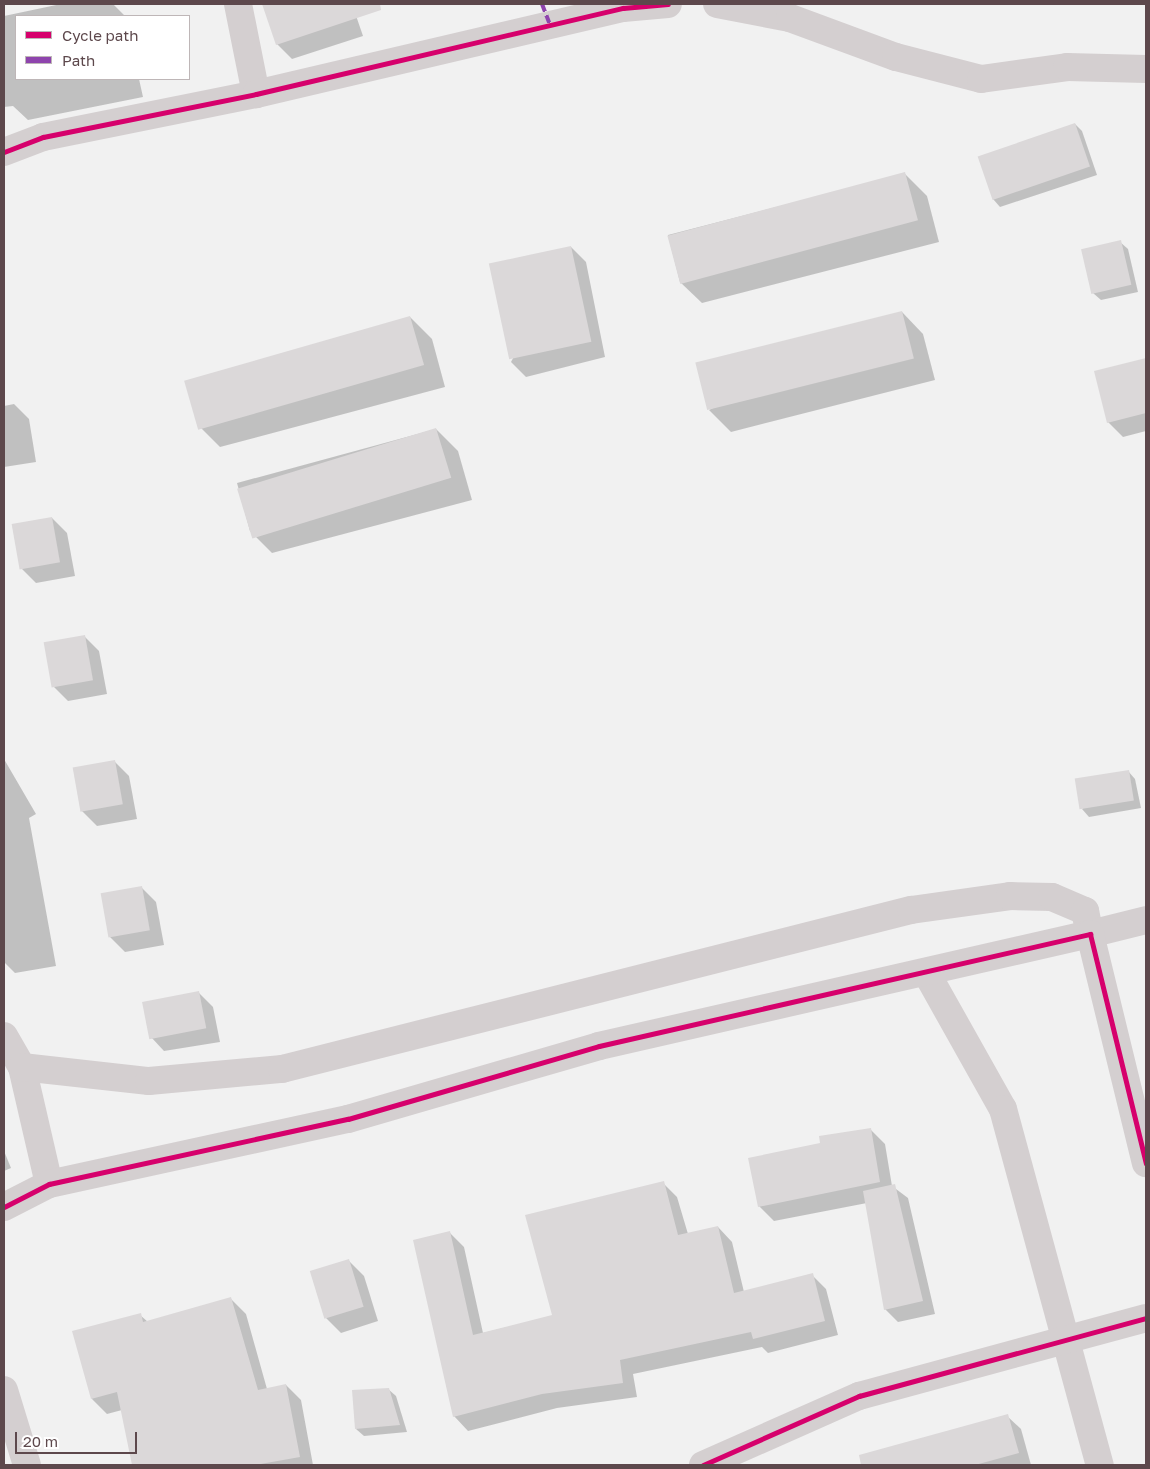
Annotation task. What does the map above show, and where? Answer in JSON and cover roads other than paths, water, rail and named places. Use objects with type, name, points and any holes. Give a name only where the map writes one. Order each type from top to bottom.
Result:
[{"type":"street","points":[[238,4],[256,94]]},
{"type":"street","points":[[4,152],[43,137],[256,94],[623,8],[668,4]]},
{"type":"street","points":[[717,4],[790,18],[896,57],[981,79],[1067,67],[1146,69]]},
{"type":"street","points":[[22,1067],[149,1081],[282,1069],[912,910],[1010,896],[1052,897],[1084,911],[1146,1163]]},
{"type":"street","points":[[4,1207],[49,1184],[348,1119],[599,1046],[1146,920]]},
{"type":"street","points":[[926,972],[1003,1109],[1100,1465]]},
{"type":"street","points":[[4,1036],[22,1067],[49,1184]]},
{"type":"street","points":[[703,1465],[731,1460],[859,1396],[1065,1342],[1146,1318]]},
{"type":"street","points":[[4,1390],[27,1465]]}]
